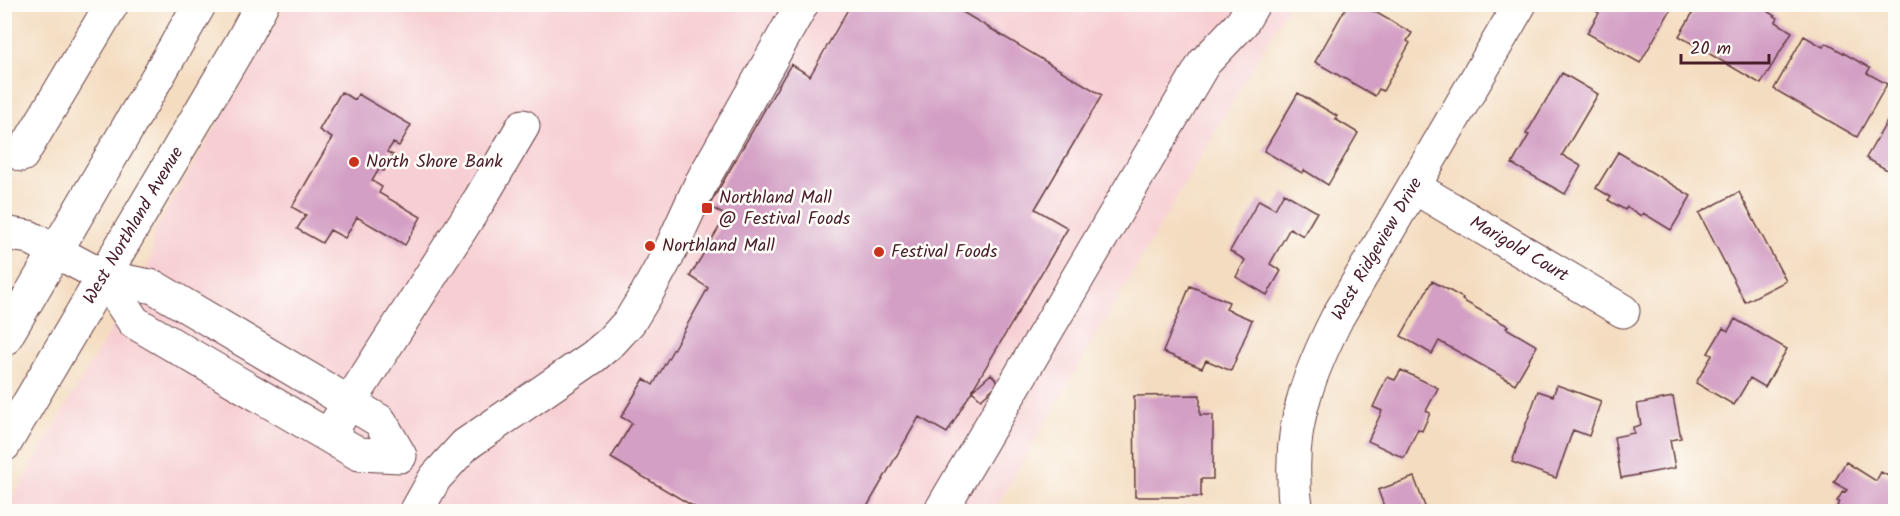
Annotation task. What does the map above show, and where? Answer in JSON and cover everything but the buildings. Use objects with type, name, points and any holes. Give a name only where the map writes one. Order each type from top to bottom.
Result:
[{"type":"street","points":[[22,155],[112,4]]},
{"type":"street","points":[[4,340],[200,4]]},
{"type":"street","name":"West Northland Avenue","points":[[4,445],[262,4]]},
{"type":"street","points":[[4,233],[29,237],[104,277],[154,287],[380,422],[429,500],[465,445],[592,357],[612,341],[630,321],[668,255],[701,183],[802,4]]},
{"type":"street","points":[[939,512],[1204,63],[1242,23],[1253,4]]},
{"type":"street","name":"West Ridgeview Drive","points":[[1298,512],[1295,502],[1293,464],[1295,436],[1300,408],[1315,362],[1337,318],[1520,4]]},
{"type":"street","points":[[328,436],[468,218],[523,126]]},
{"type":"street","name":"Marigold Court","points":[[1414,187],[1623,311]]},
{"type":"street","points":[[104,277],[134,322],[359,454],[400,456]]},
{"type":"shaded area","name":"Northland Mall","points":[[287,5],[1289,5],[994,511],[5,512],[151,260],[154,232]]},
{"type":"place","name":"North Shore Bank","points":[[354,162]]},
{"type":"place","name":"Northland Mall @ Festival Foods","points":[[707,208]]},
{"type":"place","name":"Northland Mall","points":[[650,246]]},
{"type":"place","name":"Festival Foods","points":[[879,252]]}]
